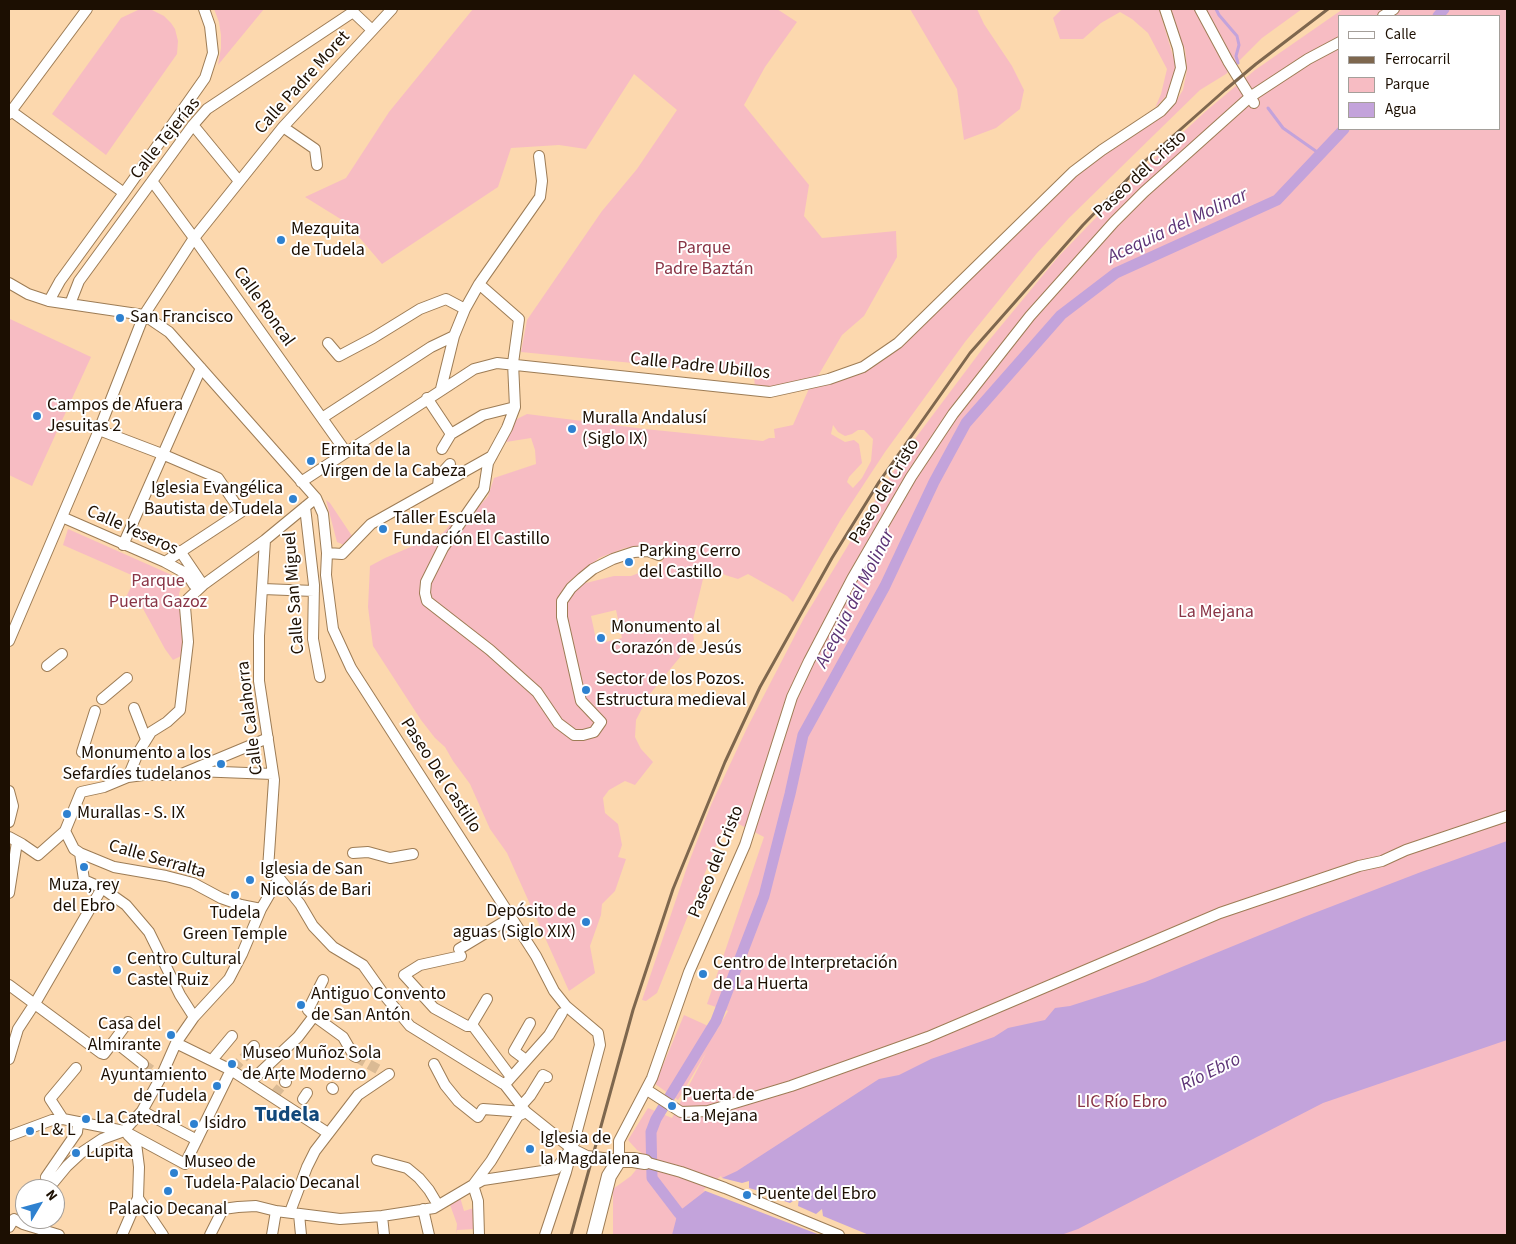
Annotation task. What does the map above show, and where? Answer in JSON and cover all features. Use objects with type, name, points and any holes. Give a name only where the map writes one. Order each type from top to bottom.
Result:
[{"type":"main road","points":[[594,1235],[609,1176],[619,1160],[645,1162]]},
{"type":"street","points":[[87,9],[10,112],[124,193]]},
{"type":"street","name":"Calle Tejerías","points":[[49,301],[60,281],[205,78],[213,53],[210,26],[204,9]]},
{"type":"street","name":"Calle Padre Moret","points":[[9,641],[99,430],[144,315],[194,238],[239,181],[283,127],[392,9]]},
{"type":"street","name":"Calle Padre Ubillos","points":[[301,482],[474,368],[497,363],[514,363],[770,392],[829,379],[862,367],[898,343],[1073,172],[1102,150],[1161,111],[1171,100],[1181,68],[1178,48],[1165,9]]},
{"type":"street","points":[[1200,9],[1252,100]]},
{"type":"street","name":"Calle Tejerías","points":[[70,304],[79,281],[207,108],[353,12],[372,30]]},
{"type":"street","name":"Paseo del Cristo","points":[[619,1160],[619,1141],[647,1090],[689,972],[745,845],[792,697],[809,660],[852,579],[911,477],[953,414],[1030,316],[1086,252],[1144,192],[1252,100],[1308,59],[1338,43]]},
{"type":"street","points":[[193,125],[239,181]]},
{"type":"street","points":[[283,127],[315,149],[317,166]]},
{"type":"street","points":[[441,389],[454,336],[465,309],[479,284],[540,197],[542,181],[539,156]]},
{"type":"street","name":"Calle Roncal","points":[[152,181],[346,452]]},
{"type":"street","points":[[9,283],[28,294],[49,301],[144,315],[169,332],[316,498],[265,540],[203,585],[188,599],[185,607],[188,642],[180,710],[146,738],[128,777]]},
{"type":"street","points":[[479,284],[519,319],[514,363],[515,407],[507,428],[488,463],[484,489],[443,548],[426,582],[425,593],[427,601],[490,650],[537,692],[558,723],[574,734],[582,735],[594,732],[602,722],[581,701],[562,617],[562,601],[571,588],[582,578],[613,559],[634,552],[648,551],[660,555]]},
{"type":"street","points":[[328,343],[339,356],[420,309],[446,299],[465,309]]},
{"type":"street","points":[[322,418],[431,347],[454,336]]},
{"type":"street","points":[[123,545],[201,368]]},
{"type":"street","points":[[428,398],[451,434]]},
{"type":"street","points":[[442,449],[451,434],[483,415],[515,407]]},
{"type":"street","points":[[99,430],[218,478],[237,504],[241,512],[165,562]]},
{"type":"street","points":[[327,553],[342,554],[371,524],[492,455]]},
{"type":"street","points":[[438,486],[439,476],[450,464]]},
{"type":"street","name":"Paseo Del Castillo","points":[[316,498],[323,514],[327,553],[326,575],[333,629],[351,668],[536,956],[554,991],[566,1006],[598,1033],[600,1045],[571,1148]]},
{"type":"street","name":"Calle San Miguel","points":[[305,506],[314,591],[313,639],[320,677]]},
{"type":"street","name":"Calle Yeseros","points":[[62,518],[165,562],[187,574],[194,585],[203,585]]},
{"type":"street","name":"Calle Calahorra","points":[[265,540],[259,636],[259,681],[274,779],[268,870],[279,878]]},
{"type":"street","points":[[180,551],[203,585]]},
{"type":"street","points":[[263,589],[314,591]]},
{"type":"street","points":[[47,666],[62,654]]},
{"type":"street","points":[[102,700],[127,678]]},
{"type":"street","points":[[134,708],[146,738]]},
{"type":"street","points":[[82,752],[95,711]]},
{"type":"street","points":[[9,893],[13,840],[38,855],[65,830],[81,792],[104,787],[128,777],[179,774],[268,738]]},
{"type":"street","points":[[192,770],[274,779]]},
{"type":"street","points":[[9,789],[13,806],[9,822]]},
{"type":"street","points":[[647,1090],[681,1112],[708,1112],[791,1086],[928,1037],[1220,913],[1382,860],[1507,816]]},
{"type":"street","points":[[65,830],[77,851],[84,880],[102,888],[126,905],[150,932],[180,995],[194,1017]]},
{"type":"street","name":"Calle Serralta","points":[[77,851],[114,866],[193,883],[221,898],[261,909]]},
{"type":"street","points":[[353,853],[368,852],[390,858],[413,854]]},
{"type":"street","points":[[57,1179],[81,1153],[102,1140],[124,1131],[142,1111],[161,1077],[176,1043],[194,1017],[229,979],[261,909],[279,878],[300,904],[313,926],[333,947],[363,965],[410,1026],[508,1081]]},
{"type":"street","points":[[9,1055],[18,1029],[102,888]]},
{"type":"street","points":[[507,920],[460,952],[420,964],[404,975],[434,1008],[467,1026],[473,1026],[524,1109],[571,1148],[587,1156],[619,1160]]},
{"type":"street","points":[[323,980],[308,1010],[343,1036],[358,1061]]},
{"type":"street","points":[[9,985],[104,1054],[128,1022]]},
{"type":"street","points":[[471,1026],[487,999]]},
{"type":"street","points":[[508,1081],[549,1035],[562,1013]]},
{"type":"street","points":[[250,1082],[298,1037],[314,1016]]},
{"type":"street","points":[[526,1060],[514,1051],[530,1023]]},
{"type":"street","points":[[212,1060],[232,1036]]},
{"type":"street","points":[[114,1041],[143,1064]]},
{"type":"street","points":[[176,1043],[232,1069],[328,1133]]},
{"type":"street","points":[[434,1064],[444,1084],[458,1101],[478,1117],[484,1109],[524,1109]]},
{"type":"street","points":[[63,1119],[50,1099],[76,1068]]},
{"type":"street","points":[[9,1136],[52,1120],[63,1119],[124,1131],[185,1164],[232,1069]]},
{"type":"street","points":[[301,1235],[294,1213],[311,1159],[350,1103],[385,1072]]},
{"type":"street","points":[[473,1185],[491,1162],[543,1075],[547,1077]]},
{"type":"street","points":[[142,1111],[197,1140]]},
{"type":"street","points":[[47,1179],[46,1177],[77,1132],[80,1122]]},
{"type":"street","points":[[122,1235],[138,1198],[139,1167],[136,1143],[124,1131]]},
{"type":"street","points":[[546,1235],[566,1172],[571,1148]]},
{"type":"street","points":[[210,1235],[223,1209],[256,1206],[276,1211],[340,1219],[382,1216],[434,1208],[483,1180],[556,1169],[571,1148]]},
{"type":"street","points":[[377,1160],[407,1168],[419,1178],[438,1205]]},
{"type":"street","points":[[645,1162],[725,1188],[839,1235]]},
{"type":"street","points":[[473,1185],[478,1201],[479,1235]]},
{"type":"street","points":[[138,1198],[163,1235]]},
{"type":"street","points":[[423,1209],[429,1235]]},
{"type":"street","points":[[272,1235],[276,1211]]},
{"type":"street","points":[[382,1216],[384,1235]]},
{"type":"street","points":[[44,1229],[59,1235]]},
{"type":"green space","points":[[214,9],[264,9],[218,65],[221,35]]},
{"type":"green space","name":"Parque Padre Baztán","points":[[473,9],[777,9],[797,22],[765,67],[744,105],[809,185],[804,216],[822,238],[896,231],[897,257],[864,316],[842,335],[815,381],[770,392],[755,389],[754,375],[521,352],[527,320],[602,211],[637,169],[677,110],[634,74],[586,149],[559,145],[511,148],[498,187],[382,264],[347,223],[305,197],[346,178],[389,112]]},
{"type":"green space","points":[[910,9],[977,9],[984,24],[1012,66],[1024,90],[1020,109],[996,128],[964,140],[957,89]]},
{"type":"green space","points":[[1062,9],[1159,9],[1176,66],[1168,94],[1155,108],[1161,94],[1167,69],[1148,33],[1132,19],[1120,12],[1101,23],[1083,39],[1060,39],[1053,18]]},
{"type":"green space","points":[[1165,9],[1302,9],[1262,38],[1226,74],[1200,90],[1069,218],[1037,253],[965,342],[885,452],[841,519],[793,602],[787,596],[748,574],[738,579],[725,575],[717,569],[704,575],[692,624],[694,640],[649,695],[636,720],[635,737],[641,749],[653,762],[635,785],[625,781],[609,790],[603,798],[605,813],[618,824],[622,845],[618,857],[626,859],[615,891],[602,904],[601,915],[590,946],[595,973],[569,991],[507,853],[490,829],[470,784],[445,747],[421,720],[373,646],[368,607],[370,566],[443,533],[465,507],[471,516],[488,496],[494,478],[536,464],[535,450],[531,438],[506,442],[515,420],[527,414],[763,441],[775,438],[774,429],[793,425],[811,384],[882,355],[1102,150],[1135,134],[1165,114],[1173,106],[1183,90],[1187,70],[1185,49]],"holes":[[[833,425],[838,432],[845,436],[858,430],[864,430],[873,439],[871,461],[862,478],[853,488],[847,482],[849,477],[862,463],[859,444],[854,440],[845,442],[831,434]],[[650,546],[666,554],[660,565],[631,576],[614,576],[586,583],[580,575],[599,558],[625,548]],[[616,610],[622,638],[597,644],[591,616]]]},
{"type":"green space","name":"La Mejana","points":[[1343,9],[1507,9],[1507,1235],[613,1235],[613,1189],[631,1176],[647,1156],[637,1150],[628,1140],[648,1108],[672,1118],[707,1051],[678,1100],[655,1084],[684,1015],[717,1030],[728,1011],[707,1004],[764,837],[727,818],[657,993],[646,1001],[642,1000],[687,867],[711,805],[747,728],[804,618],[886,483],[917,436],[986,344],[1058,257],[1139,173],[1206,111],[1255,70]]},
{"type":"green space","points":[[138,10],[152,10],[164,16],[171,23],[175,29],[178,41],[177,54],[106,155],[52,114],[121,18]]},
{"type":"green space","name":"Campos de Afuera Jesuitas 2","points":[[10,319],[91,357],[32,486],[9,475]]},
{"type":"green space","points":[[326,500],[352,536],[344,545],[337,542]]},
{"type":"green space","name":"Parque Puerta Gazoz","points":[[68,529],[183,580],[179,594],[184,647],[183,655],[173,660],[141,605],[126,597],[136,577],[63,545]]},
{"type":"green space","points":[[460,1197],[464,1211],[474,1208],[474,1229],[457,1230],[456,1235],[457,1224],[449,1202]]},
{"type":"water","name":"LIC Río Ebro","points":[[1507,841],[1507,1040],[1323,1103],[1078,1229],[1061,1235],[672,1235],[678,1212],[722,1178],[737,1171],[879,1079],[899,1075],[931,1059],[994,1037],[1008,1028],[1045,1020],[1055,1008],[1070,1006],[1145,982],[1304,917]]},
{"type":"pier","name":"Puente del Ebro","points":[[721,1176],[722,1178],[742,1183],[749,1181],[749,1188],[766,1193],[773,1189],[778,1190],[775,1198],[790,1203],[799,1197],[798,1206],[816,1214],[822,1209],[823,1216],[869,1235],[820,1235],[703,1190]]},
{"type":"waterway","points":[[1216,9],[1237,36],[1239,45],[1236,56],[1238,63]]},
{"type":"waterway","name":"Acequia del Molinar","points":[[1439,15],[1444,9]]},
{"type":"waterway","points":[[1268,108],[1283,128],[1320,154]]},
{"type":"waterway","name":"Acequia del Molinar","points":[[699,1235],[678,1212],[652,1178],[651,1132],[656,1119],[716,1021],[764,896],[803,735],[885,586],[934,482],[966,423],[1061,315],[1116,273],[1277,200],[1343,130]]},
{"type":"tunnel","points":[[233,1069],[248,1053]]},
{"type":"tunnel","points":[[356,1057],[381,1071]]},
{"type":"tunnel","points":[[143,1064],[161,1077]]},
{"type":"tunnel","points":[[274,1095],[285,1082]]},
{"type":"railway","points":[[571,1235],[633,1010],[673,889],[725,762],[760,687],[832,558],[879,482],[970,353],[1083,225],[1146,160],[1225,90],[1328,9]]},
{"type":"place","name":"Mezquita de Tudela","points":[[281,240]]},
{"type":"place","name":"San Francisco","points":[[120,318]]},
{"type":"place","name":"Campos de Afuera Jesuitas 2","points":[[37,416]]},
{"type":"place","name":"Muralla Andalusí (Siglo IX)","points":[[572,429]]},
{"type":"place","name":"Ermita de la Virgen de la Cabeza","points":[[311,461]]},
{"type":"place","name":"Iglesia Evangélica Bautista de Tudela","points":[[293,499]]},
{"type":"place","name":"Taller Escuela Fundación El Castillo","points":[[383,529]]},
{"type":"place","name":"Parking Cerro del Castillo","points":[[629,562]]},
{"type":"place","name":"Monumento al Corazón de Jesús","points":[[601,638]]},
{"type":"place","name":"Sector de los Pozos. Estructura medieval","points":[[586,690]]},
{"type":"place","name":"Monumento a los Sefardíes tudelanos","points":[[221,764]]},
{"type":"place","name":"Murallas - S. IX","points":[[67,814]]},
{"type":"place","name":"Muza, rey del Ebro","points":[[84,867]]},
{"type":"place","name":"Iglesia de San Nicolás de Bari","points":[[250,880]]},
{"type":"place","name":"Tudela Green Temple","points":[[235,895]]},
{"type":"place","name":"Depósito de aguas (Siglo XIX)","points":[[586,922]]},
{"type":"place","name":"Centro Cultural Castel Ruiz","points":[[117,970]]},
{"type":"place","name":"Centro de Interpretación de La Huerta","points":[[703,974]]},
{"type":"place","name":"Antiguo Convento de San Antón","points":[[301,1005]]},
{"type":"place","name":"Casa del Almirante","points":[[171,1035]]},
{"type":"place","name":"Museo Muñoz Sola de Arte Moderno","points":[[232,1064]]},
{"type":"place","name":"Ayuntamiento de Tudela","points":[[217,1086]]},
{"type":"place","name":"Puerta de La Mejana","points":[[672,1106]]},
{"type":"place","name":"La Catedral","points":[[86,1119]]},
{"type":"place","name":"Isidro","points":[[194,1124]]},
{"type":"place","name":"L & L","points":[[30,1131]]},
{"type":"place","name":"Iglesia de la Magdalena","points":[[530,1149]]},
{"type":"place","name":"Lupita","points":[[76,1153]]},
{"type":"place","name":"Museo de Tudela-Palacio Decanal","points":[[174,1173]]},
{"type":"place","name":"Palacio Decanal","points":[[168,1191]]},
{"type":"place","name":"Puente del Ebro","points":[[747,1195]]},
{"type":"district","name":"Tudela","points":[[287,1116]]},
{"type":"water label","name":"Río Ebro","points":[[1211,1073]]}]
